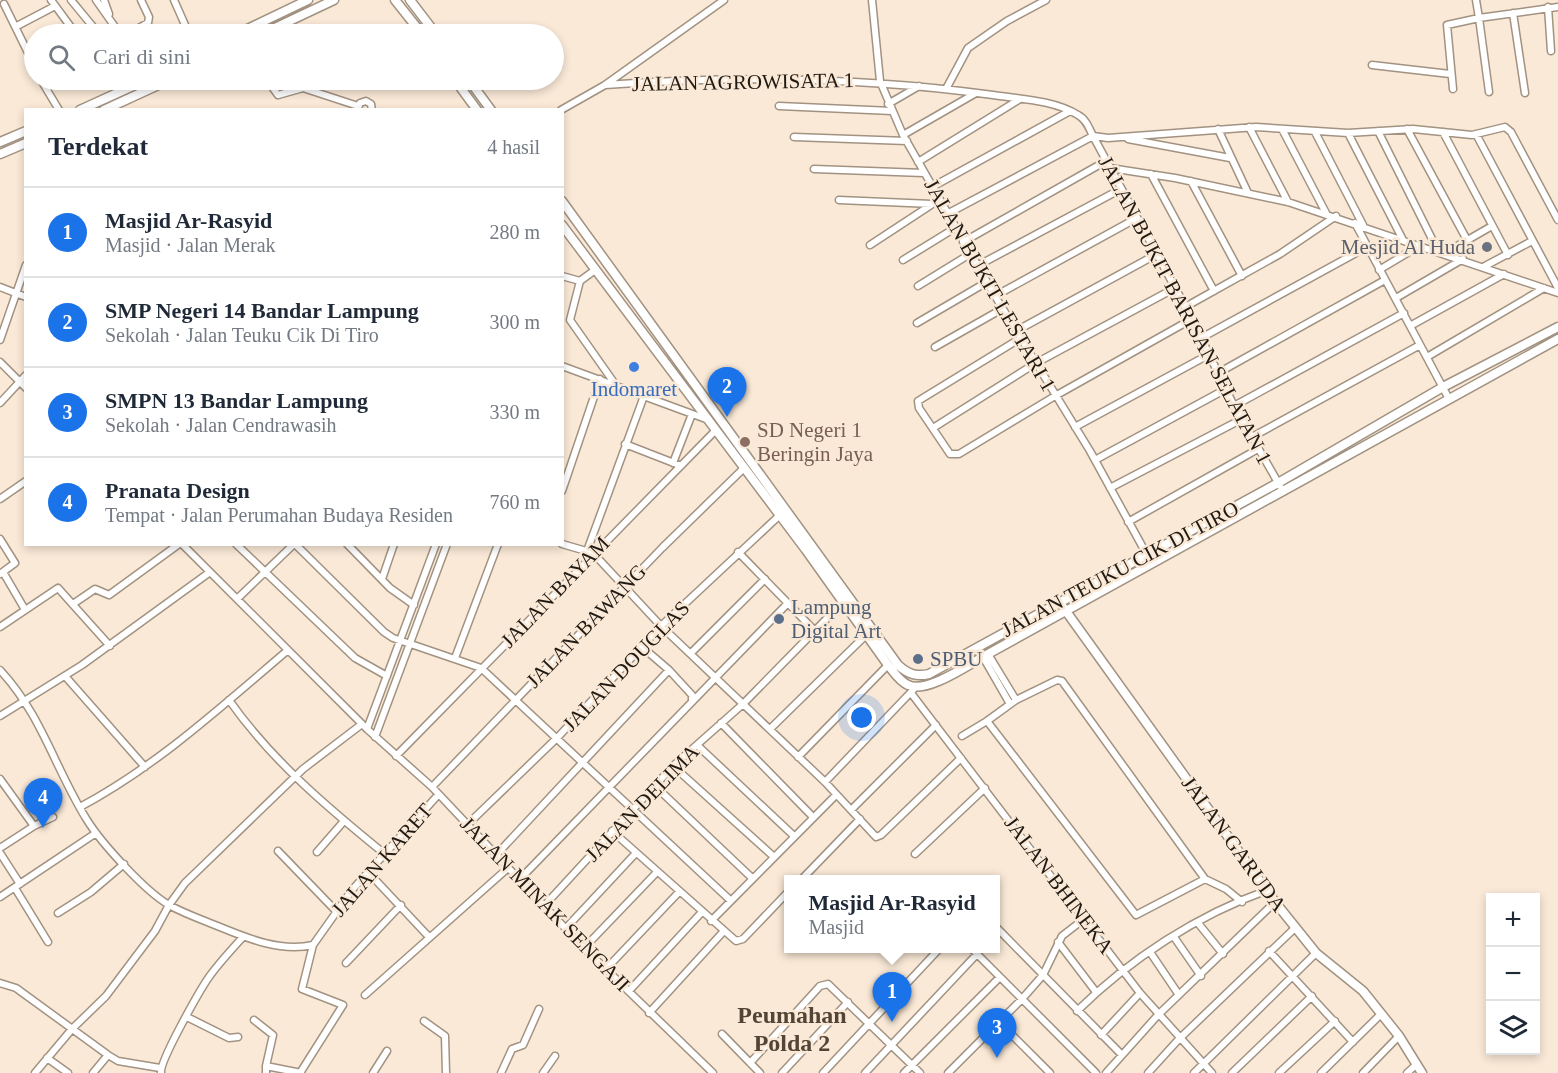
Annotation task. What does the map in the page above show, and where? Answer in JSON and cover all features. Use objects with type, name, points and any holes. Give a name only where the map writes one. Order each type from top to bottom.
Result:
[{"type":"street","points":[[71,0],[91,24]]},
{"type":"street","points":[[96,0],[112,22]]},
{"type":"street","points":[[104,0],[112,22]]},
{"type":"street","points":[[141,0],[149,18],[146,24]]},
{"type":"street","points":[[174,0],[185,24]]},
{"type":"street","points":[[258,24],[308,0]]},
{"type":"street","points":[[284,24],[334,0]]},
{"type":"street","points":[[395,0],[414,24]]},
{"type":"street","points":[[410,0],[428,24]]},
{"type":"street","points":[[564,108],[605,85],[724,0]]},
{"type":"street","name":"JALAN BUKIT LESTARI 1","points":[[872,0],[880,81],[888,104],[940,202],[1002,309],[1095,460],[1147,555]]},
{"type":"street","points":[[946,89],[968,48],[1007,21],[1046,0]]},
{"type":"street","points":[[1476,0],[1489,92]]},
{"type":"street","points":[[4,3],[24,37]]},
{"type":"street","points":[[17,26],[53,3],[67,24]]},
{"type":"street","points":[[1548,7],[1551,51]]},
{"type":"street","points":[[1453,89],[1447,26],[1479,18],[1558,7]]},
{"type":"street","points":[[284,12],[290,21]]},
{"type":"street","points":[[1513,13],[1526,93]]},
{"type":"street","points":[[1372,65],[1450,74]]},
{"type":"street","name":"JALAN AGROWISATA 1","points":[[605,85],[674,80],[775,78],[880,81],[1020,99],[1070,111]]},
{"type":"street","points":[[888,104],[920,86]]},
{"type":"street","points":[[47,90],[58,108]]},
{"type":"street","points":[[84,108],[119,90]]},
{"type":"street","points":[[108,108],[147,90]]},
{"type":"street","points":[[274,90],[278,95],[296,90]]},
{"type":"street","points":[[308,90],[358,108],[366,101],[372,108]]},
{"type":"street","points":[[463,90],[476,108]]},
{"type":"street","points":[[477,90],[490,108]]},
{"type":"street","points":[[471,101],[472,93],[480,94]]},
{"type":"street","points":[[794,137],[905,138],[976,93]]},
{"type":"street","points":[[918,162],[1020,99]]},
{"type":"street","points":[[779,106],[892,111]]},
{"type":"street","points":[[932,187],[1070,111]]},
{"type":"street","name":"JALAN BUKIT BARISAN SELATAN 1","points":[[1070,111],[1082,118],[1093,136],[1210,354],[1234,406],[1284,491]]},
{"type":"street","points":[[1122,138],[1249,127],[1348,133],[1407,129],[1476,135],[1507,128],[1558,220]]},
{"type":"street","points":[[1249,127],[1288,202]]},
{"type":"street","points":[[1218,129],[1248,193]]},
{"type":"street","points":[[1282,129],[1326,213]]},
{"type":"street","points":[[1407,129],[1467,240]]},
{"type":"street","points":[[1378,131],[1442,252]]},
{"type":"street","points":[[0,142],[24,132]]},
{"type":"street","points":[[1315,132],[1363,225]]},
{"type":"street","points":[[1443,132],[1508,255]]},
{"type":"street","points":[[1348,133],[1403,240]]},
{"type":"street","points":[[1476,135],[1558,288]]},
{"type":"street","points":[[947,214],[1093,136],[1122,138],[1230,158]]},
{"type":"street","points":[[0,154],[24,144]]},
{"type":"street","points":[[963,242],[1106,161]]},
{"type":"street","points":[[1110,168],[1191,181],[1288,202],[1485,266],[1558,293]]},
{"type":"street","points":[[814,169],[924,173]]},
{"type":"street","points":[[1151,174],[1214,291]]},
{"type":"street","points":[[1191,181],[1242,276]]},
{"type":"street","points":[[977,266],[1121,189]]},
{"type":"street","points":[[839,200],[932,204],[940,202]]},
{"type":"street","name":"JALAN TEUKU CIK DI TIRO","points":[[564,204],[625,291],[704,396],[782,512],[846,599],[898,665],[907,672],[919,676],[929,674],[1147,555],[1278,483],[1443,387],[1558,327]]},
{"type":"street","points":[[870,245],[932,204]]},
{"type":"street","points":[[1185,307],[1242,276],[1336,216]]},
{"type":"street","points":[[995,296],[1137,218]]},
{"type":"street","points":[[1355,223],[1449,399]]},
{"type":"street","points":[[1442,252],[1492,226]]},
{"type":"street","name":"JALAN TEUKU CIK DI TIRO","points":[[564,228],[715,431],[782,512]]},
{"type":"street","points":[[903,260],[955,228]]},
{"type":"street","points":[[564,234],[594,271],[580,281],[570,320],[615,385]]},
{"type":"street","points":[[1485,266],[1532,241]]},
{"type":"street","points":[[1379,270],[1419,246]]},
{"type":"street","points":[[1201,338],[1368,247]]},
{"type":"street","points":[[918,286],[970,254]]},
{"type":"street","points":[[1016,331],[1157,255]]},
{"type":"street","points":[[1396,298],[1463,259]]},
{"type":"street","points":[[0,340],[24,270]]},
{"type":"street","points":[[1410,326],[1504,274]]},
{"type":"street","points":[[564,277],[580,281]]},
{"type":"street","points":[[1218,373],[1385,280]]},
{"type":"street","points":[[917,323],[987,282]]},
{"type":"street","points":[[0,287],[24,296]]},
{"type":"street","points":[[933,428],[1036,363],[1174,288]]},
{"type":"street","points":[[1427,357],[1544,288]]},
{"type":"street","points":[[617,300],[625,291]]},
{"type":"street","points":[[935,347],[1002,309]]},
{"type":"street","points":[[1234,406],[1404,313]]},
{"type":"street","points":[[1020,338],[920,398],[917,404],[950,454],[959,454],[1055,396],[1192,320]]},
{"type":"street","name":"JALAN TEUKU CIK DI TIRO","points":[[846,599],[866,635],[902,681],[913,690],[930,685],[1558,339]]},
{"type":"street","points":[[1252,437],[1420,345]]},
{"type":"street","points":[[1075,427],[1210,354]]},
{"type":"street","points":[[0,362],[24,386]]},
{"type":"street","points":[[564,367],[707,419]]},
{"type":"street","points":[[0,403],[24,377]]},
{"type":"street","points":[[564,485],[600,379]]},
{"type":"street","points":[[1095,460],[1226,389]]},
{"type":"street","points":[[590,552],[625,444],[644,396]]},
{"type":"street","points":[[695,402],[704,396]]},
{"type":"street","points":[[625,444],[676,464],[692,414]]},
{"type":"street","points":[[1110,488],[1242,419]]},
{"type":"street","name":"JALAN BAYAM","points":[[396,756],[676,464],[715,431]]},
{"type":"street","points":[[1128,522],[1258,449]]},
{"type":"street","name":"JALAN BAWANG","points":[[432,787],[623,587],[744,468]]},
{"type":"street","points":[[0,499],[24,482]]},
{"type":"street","name":"JALAN DOUGLAS","points":[[468,824],[558,737],[661,626],[782,512]]},
{"type":"street","points":[[0,539],[15,563],[1,573],[24,608]]},
{"type":"street","points":[[564,545],[590,552],[661,626],[825,782],[879,837],[961,758]]},
{"type":"street","points":[[74,604],[95,589],[109,595],[182,546]]},
{"type":"street","name":"JALAN MINAK SENGAJI","points":[[185,546],[375,737],[432,787],[584,948],[713,1073]]},
{"type":"street","points":[[238,546],[355,658],[387,676]]},
{"type":"street","points":[[237,599],[292,546]]},
{"type":"street","points":[[296,546],[384,632],[400,640],[481,668],[558,737],[730,900]]},
{"type":"street","points":[[351,546],[382,579],[414,605]]},
{"type":"street","points":[[382,579],[393,546]]},
{"type":"street","points":[[367,729],[435,546]]},
{"type":"street","points":[[375,737],[446,546]]},
{"type":"street","points":[[455,658],[497,546]]},
{"type":"street","points":[[738,552],[815,631]]},
{"type":"street","points":[[0,716],[110,646],[210,572]]},
{"type":"street","points":[[691,653],[765,579]]},
{"type":"street","points":[[0,627],[24,608],[58,588],[110,646]]},
{"type":"street","name":"JALAN DELIMA","points":[[544,906],[673,766],[743,704],[846,599]]},
{"type":"street","name":"JALAN GARUDA","points":[[1059,602],[1275,902],[1316,953],[1363,991],[1399,1036],[1422,1073]]},
{"type":"street","points":[[520,879],[788,603]]},
{"type":"street","points":[[770,729],[866,635]]},
{"type":"street","points":[[641,646],[669,670],[692,695],[692,700]]},
{"type":"street","points":[[80,807],[118,787],[145,767],[288,650]]},
{"type":"street","points":[[985,656],[1013,702]]},
{"type":"street","points":[[798,757],[888,665]]},
{"type":"street","points":[[0,670],[25,699],[80,807],[96,833],[149,889],[169,905],[243,937],[289,947],[313,945]]},
{"type":"street","points":[[496,854],[669,670]]},
{"type":"street","points":[[65,676],[145,767]]},
{"type":"street","points":[[962,736],[1013,702],[1057,680],[1065,684],[1205,879],[1226,889],[1242,902]]},
{"type":"street","points":[[825,782],[913,690]]},
{"type":"street","name":"JALAN BHINEKA","points":[[913,690],[936,725],[1140,993],[1212,1073]]},
{"type":"street","points":[[229,700],[248,726],[293,777],[386,855]]},
{"type":"street","points":[[987,721],[1136,915],[1205,879]]},
{"type":"street","points":[[721,723],[813,817]]},
{"type":"street","points":[[35,1073],[72,1029],[112,989],[155,931],[169,905],[211,857],[293,777],[362,724]]},
{"type":"street","points":[[851,810],[936,725]]},
{"type":"street","points":[[697,745],[794,836]]},
{"type":"street","points":[[673,766],[773,856]]},
{"type":"street","points":[[0,779],[34,826]]},
{"type":"street","points":[[655,786],[752,878]]},
{"type":"street","points":[[915,854],[985,788]]},
{"type":"street","name":"JALAN KARET","points":[[301,1073],[343,1005],[302,989],[313,945],[335,910],[438,795]]},
{"type":"street","points":[[711,921],[836,795]]},
{"type":"street","points":[[0,848],[34,826],[53,817]]},
{"type":"street","points":[[805,875],[860,819]]},
{"type":"street","points":[[317,852],[344,821]]},
{"type":"street","points":[[612,831],[732,940],[743,939],[784,897]]},
{"type":"street","points":[[0,897],[96,833]]},
{"type":"street","points":[[278,851],[335,910]]},
{"type":"street","points":[[0,853],[48,942]]},
{"type":"street","points":[[566,928],[635,854]]},
{"type":"street","points":[[58,914],[91,892],[124,864]]},
{"type":"street","points":[[365,995],[508,868]]},
{"type":"street","points":[[368,872],[429,937]]},
{"type":"street","points":[[584,948],[657,873]]},
{"type":"street","points":[[1077,1011],[1123,968],[1198,923],[1268,890]]},
{"type":"street","points":[[606,969],[679,892]]},
{"type":"street","points":[[1106,1073],[1158,1015],[1201,976],[1275,902]]},
{"type":"street","points":[[346,963],[401,905]]},
{"type":"street","points":[[629,991],[701,913]]},
{"type":"street","points":[[948,1073],[1022,999],[1043,975],[1058,942],[1084,919]]},
{"type":"street","points":[[1198,923],[1223,954]]},
{"type":"street","points":[[1148,1073],[1179,1039],[1296,927]]},
{"type":"street","points":[[1000,931],[1122,1055]]},
{"type":"street","points":[[650,1013],[723,932]]},
{"type":"street","points":[[0,983],[16,988],[118,1061],[160,1070],[208,978],[243,937]]},
{"type":"street","points":[[1174,937],[1201,976]]},
{"type":"street","points":[[1058,942],[1096,992]]},
{"type":"street","points":[[1269,951],[1353,1042]]},
{"type":"street","points":[[1150,952],[1179,995]]},
{"type":"street","points":[[823,1073],[872,1024],[936,953]]},
{"type":"street","points":[[1194,1073],[1316,953]]},
{"type":"street","points":[[865,1073],[977,954],[1096,1073]]},
{"type":"street","points":[[904,1073],[1000,977]]},
{"type":"street","points":[[750,1063],[824,984],[835,988],[920,1073]]},
{"type":"street","points":[[1101,1035],[1140,993]]},
{"type":"street","points":[[1232,1073],[1312,996]]},
{"type":"street","points":[[782,1073],[848,1002]]},
{"type":"street","points":[[501,1073],[512,1048],[523,1045],[539,1009]]},
{"type":"street","points":[[1321,1073],[1381,1014]]},
{"type":"street","points":[[187,1017],[229,1038],[238,1037]]},
{"type":"street","points":[[254,1020],[268,1028],[273,1035],[266,1069],[301,1073]]},
{"type":"street","points":[[424,1021],[445,1036],[446,1073]]},
{"type":"street","points":[[1279,1073],[1335,1021]]},
{"type":"street","points":[[999,1022],[1050,1073]]},
{"type":"street","points":[[722,1034],[757,1072]]},
{"type":"street","points":[[1363,1073],[1399,1036]]},
{"type":"street","points":[[373,1073],[387,1051]]},
{"type":"street","points":[[93,1073],[108,1055]]},
{"type":"street","points":[[543,1073],[555,1056]]},
{"type":"street","points":[[47,1058],[68,1073]]},
{"type":"street","points":[[1407,1073],[1417,1064]]},
{"type":"place","name":"Mesjid Al Huda","points":[[1487,247]]},
{"type":"place","name":"Indomaret","points":[[634,367]]},
{"type":"place","name":"SMP Negeri 14 Bandar Lampung","points":[[727,417]]},
{"type":"place","name":"SD Negeri 1 Beringin Jaya","points":[[745,442]]},
{"type":"place","name":"Lampung Digital Art","points":[[779,619]]},
{"type":"place","name":"SPBU","points":[[918,659]]},
{"type":"place","name":"Pranata Design","points":[[43,828]]},
{"type":"place","name":"Masjid Ar-Rasyid","points":[[892,1022]]},
{"type":"place","name":"SMPN 13 Bandar Lampung","points":[[997,1058]]},
{"type":"district","name":"Peumahan Polda 2","points":[[792,1029]]}]
